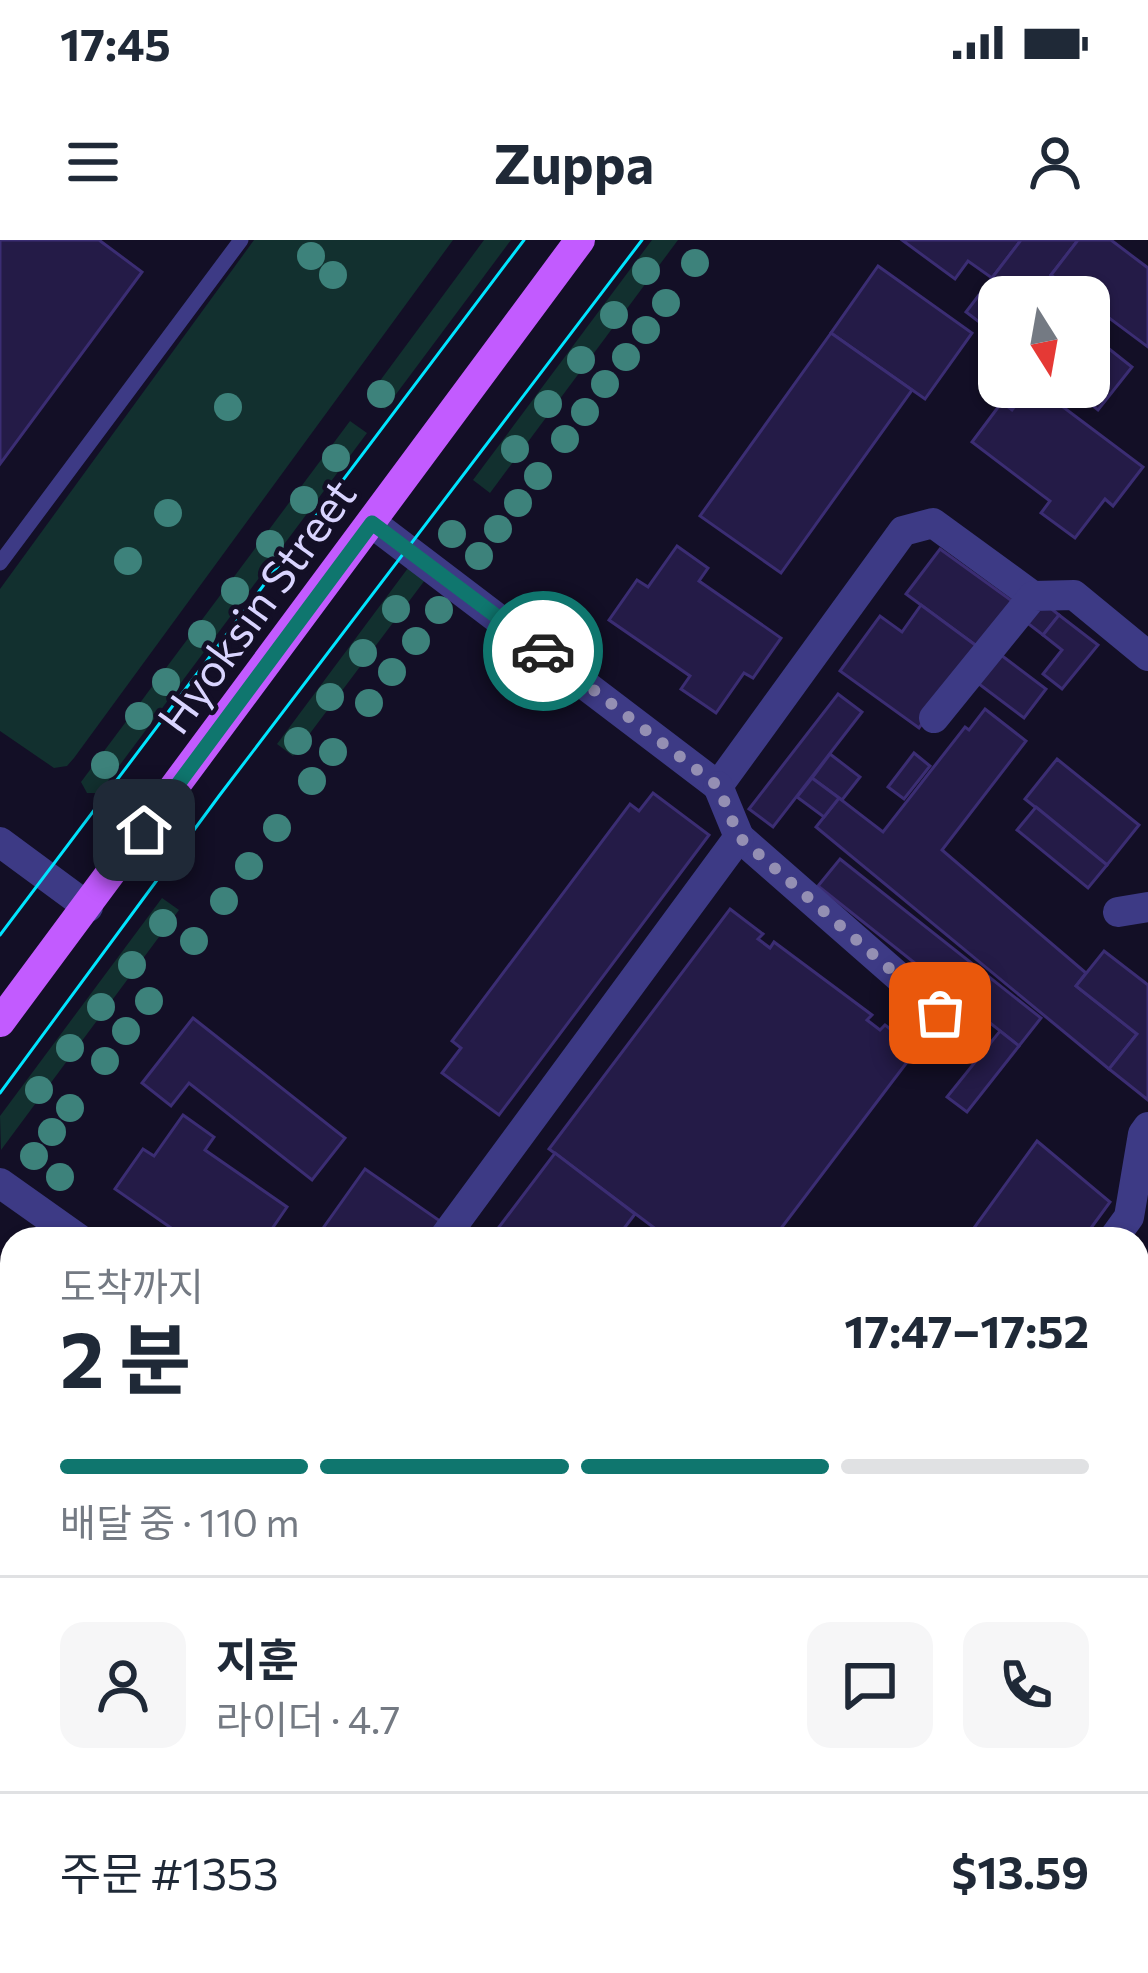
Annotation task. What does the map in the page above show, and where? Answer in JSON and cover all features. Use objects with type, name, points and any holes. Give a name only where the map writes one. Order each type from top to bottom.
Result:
[{"type":"main road","name":"Hyoksin Street","points":[[0,1022],[580,240]]},
{"type":"street","points":[[372,523],[718,786],[739,837],[940,1013]]},
{"type":"street","points":[[718,786],[903,531],[933,524],[1033,596],[1075,596],[1148,656]]},
{"type":"street","points":[[934,718],[1033,596]]},
{"type":"street","points":[[452,1227],[739,837]]},
{"type":"street","points":[[0,842],[88,907]]},
{"type":"street","points":[[1122,1227],[1129,1217],[1148,1127]]},
{"type":"street","points":[[0,1183],[62,1227]]},
{"type":"lane","points":[[0,563],[241,240]]},
{"type":"green space","points":[[254,240],[453,240],[74,758],[67,766],[54,768],[0,731],[0,589]]},
{"type":"green space","points":[[484,240],[511,240],[385,409],[368,397]]},
{"type":"green space","points":[[652,240],[678,240],[490,493],[473,480]]},
{"type":"green space","points":[[350,421],[367,433],[99,793],[87,793],[81,782]]},
{"type":"green space","points":[[411,564],[428,576],[293,756],[277,744]]},
{"type":"green space","points":[[162,898],[179,910],[1,1150],[0,1116]]},
{"type":"building","points":[[0,240],[99,240],[142,272],[0,464]]},
{"type":"building","points":[[902,240],[1021,240],[994,276],[968,261],[955,279]]},
{"type":"building","points":[[1021,240],[1078,240],[1052,276],[994,276]]},
{"type":"building","points":[[1078,240],[1111,240],[1148,268],[1148,347],[1110,319],[1110,276],[1051,275]]},
{"type":"building","points":[[878,266],[972,333],[925,399],[831,333]]},
{"type":"building","points":[[978,296],[978,321],[966,312]]},
{"type":"building","points":[[831,333],[912,390],[781,573],[700,516]]},
{"type":"building","points":[[1110,350],[1132,367],[1110,395]]},
{"type":"building","points":[[998,408],[1064,408],[1143,467],[1113,506],[1105,499],[1075,538],[1041,513],[1050,501],[972,442]]},
{"type":"building","points":[[677,546],[708,568],[699,581],[781,638],[753,678],[744,673],[716,713],[681,689],[690,676],[609,620],[637,580],[648,587]]},
{"type":"building","points":[[940,549],[1012,601],[978,647],[906,594]]},
{"type":"building","points":[[1042,601],[1059,615],[1043,635],[1026,622]]},
{"type":"building","points":[[921,605],[978,647],[919,728],[840,671],[880,616],[902,632]]},
{"type":"building","points":[[1059,615],[1098,645],[1062,689],[1043,674],[1062,650],[1043,635]]},
{"type":"building","points":[[997,652],[1046,689],[1024,718],[975,681]]},
{"type":"building","points":[[838,694],[862,712],[773,827],[749,809]]},
{"type":"building","points":[[985,709],[1026,741],[942,850],[1086,973],[1076,986],[1137,1034],[1109,1069],[816,827],[839,798],[883,832],[965,727],[969,730]]},
{"type":"building","points":[[914,753],[930,766],[904,799],[888,787]]},
{"type":"building","points":[[830,754],[860,777],[842,800],[812,778]]},
{"type":"building","points":[[1057,759],[1139,825],[1107,865],[1025,799]]},
{"type":"building","points":[[812,778],[839,798],[824,817],[797,797]]},
{"type":"building","points":[[653,793],[709,835],[499,1115],[442,1073],[461,1048],[452,1041],[630,804],[639,811]]},
{"type":"building","points":[[1036,807],[1107,865],[1088,888],[1017,830]]},
{"type":"building","points":[[840,859],[1041,1018],[1019,1046],[818,886]]},
{"type":"building","points":[[730,909],[763,934],[758,939],[770,948],[774,942],[872,1015],[867,1020],[880,1030],[885,1025],[917,1049],[782,1227],[653,1227],[549,1149]]},
{"type":"building","points":[[1104,951],[1148,985],[1148,1100],[1109,1069],[1137,1034],[1076,986]]},
{"type":"building","points":[[193,1018],[345,1138],[312,1180],[189,1083],[171,1106],[142,1083]]},
{"type":"building","points":[[1000,1031],[1019,1046],[967,1112],[947,1097]]},
{"type":"building","points":[[183,1115],[214,1137],[205,1150],[287,1207],[273,1227],[170,1227],[115,1189],[143,1149],[154,1156]]},
{"type":"building","points":[[1037,1141],[1110,1202],[1092,1227],[975,1227]]},
{"type":"building","points":[[555,1153],[635,1214],[625,1227],[499,1227]]},
{"type":"building","points":[[365,1169],[440,1221],[436,1227],[324,1227]]},
{"type":"tram line","points":[[0,935],[524,240]]},
{"type":"tram line","points":[[0,1093],[219,796],[642,240]]},
{"type":"way so far","points":[[543,651],[718,786],[739,837],[940,1013]]},
{"type":"route","points":[[144,830],[372,523],[543,651]]}]
